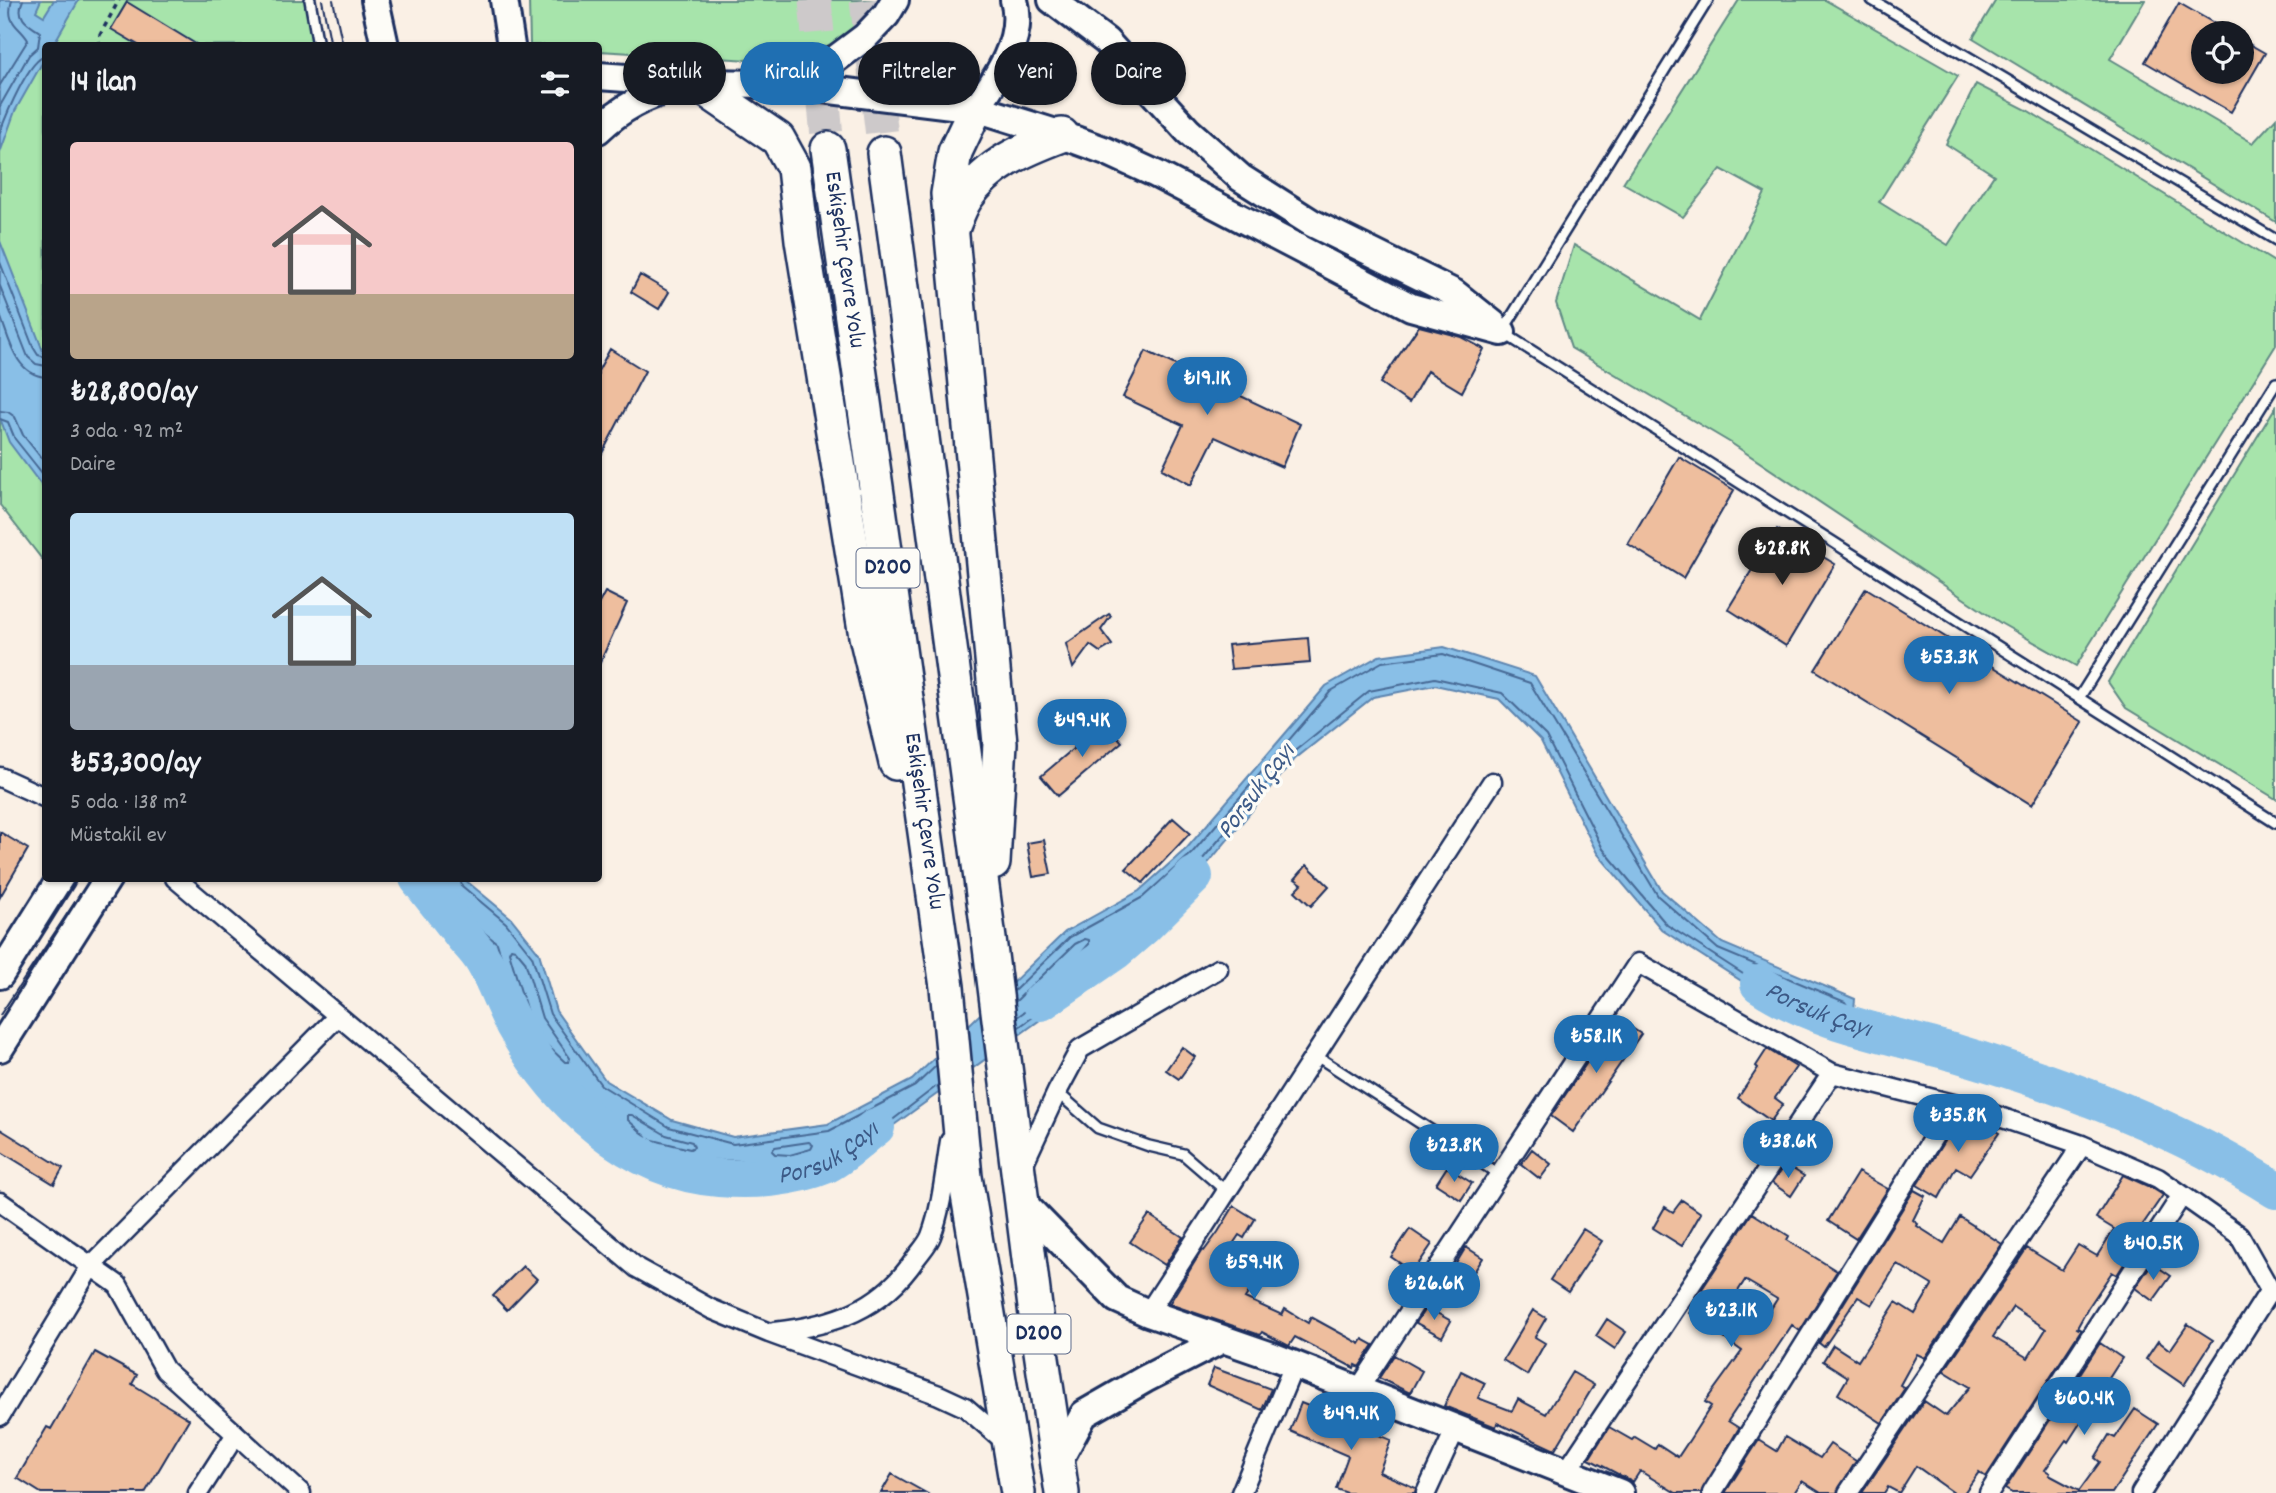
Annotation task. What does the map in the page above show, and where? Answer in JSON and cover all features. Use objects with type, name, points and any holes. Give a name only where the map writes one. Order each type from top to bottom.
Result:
[{"type":"highway","points":[[726,103],[778,139],[794,168],[802,240],[866,636],[947,987]]},
{"type":"highway","points":[[976,108],[955,152],[948,194],[1000,743],[989,939]]},
{"type":"highway","points":[[951,231],[965,198],[989,172],[1021,151],[1062,135]]},
{"type":"highway","name":"Eskişehir Çevre Yolu","points":[[828,149],[947,987],[965,1177],[1018,1493]]},
{"type":"highway","name":"Eskişehir Çevre Yolu","points":[[884,153],[1059,1478]]},
{"type":"street","points":[[504,0],[510,42]]},
{"type":"street","points":[[844,53],[865,37],[886,15],[895,0]]},
{"type":"street","points":[[976,108],[1006,60],[1015,33],[1014,0]]},
{"type":"street","points":[[1052,0],[1106,41],[1188,131],[1241,178],[1312,223],[1454,293],[1503,332]]},
{"type":"street","points":[[380,23],[398,42]]},
{"type":"street","points":[[602,76],[623,78]]},
{"type":"street","points":[[844,92],[976,108],[1106,151],[1156,174],[1410,307],[1503,332]]},
{"type":"street","points":[[602,126],[616,113],[630,105]]},
{"type":"street","points":[[0,777],[42,796]]},
{"type":"street","points":[[1149,1313],[1492,782]]},
{"type":"street","points":[[0,975],[58,882]]},
{"type":"street","points":[[0,1048],[105,882]]},
{"type":"street","points":[[180,882],[637,1268],[711,1309],[965,1407],[1009,1444]]},
{"type":"street","points":[[1358,1390],[1639,963],[1832,1073],[1954,1104],[2082,1145],[2158,1178],[2239,1235],[2270,1290],[2141,1493]]},
{"type":"street","points":[[1218,969],[1080,1049],[1057,1092],[1020,1188],[1117,1299],[1294,1365],[1620,1493]]},
{"type":"street","points":[[0,1416],[91,1266],[338,1016]]},
{"type":"street","points":[[1566,1472],[1832,1073]]},
{"type":"street","points":[[769,1333],[811,1328],[860,1310],[886,1293],[909,1269],[931,1237],[957,1103]]},
{"type":"street","points":[[1712,1493],[1954,1104]]},
{"type":"street","points":[[1848,1493],[2082,1145]]},
{"type":"street","points":[[1989,1493],[2182,1195]]},
{"type":"street","points":[[0,1202],[118,1285],[165,1370],[297,1492]]},
{"type":"street","points":[[1059,1478],[1084,1414],[1223,1339]]},
{"type":"street","points":[[1241,1493],[1294,1365]]},
{"type":"street","points":[[1426,1493],[1455,1430]]},
{"type":"street","points":[[198,1493],[236,1434]]},
{"type":"lane","points":[[310,0],[317,42]]},
{"type":"lane","points":[[1708,0],[1503,332],[2276,822]]},
{"type":"lane","points":[[1872,0],[2276,240]]},
{"type":"lane","points":[[2079,698],[2276,383]]},
{"type":"lane","points":[[1315,1055],[1500,1175]]},
{"type":"lane","points":[[1057,1092],[1098,1128],[1149,1146],[1183,1154],[1227,1192]]},
{"type":"path","points":[[99,42],[118,0]]},
{"type":"green space","points":[[0,0],[311,0],[319,42],[42,42],[42,559],[0,505]]},
{"type":"green space","points":[[529,0],[881,0],[845,36],[835,42],[740,42],[740,59],[726,59],[726,42],[623,42],[623,52],[602,51],[602,42],[530,42]]},
{"type":"green space","points":[[1739,0],[1825,0],[1958,76],[1879,202],[1948,245],[1994,175],[1946,144],[1976,84],[2027,110],[2276,263],[2276,345],[2076,666],[2002,624],[1731,443],[1571,348],[1556,303],[1574,245],[1700,320],[1765,193],[1721,169],[1683,217],[1623,183]]},
{"type":"green space","points":[[1996,0],[2145,0],[2110,59],[2253,143],[2276,118],[2276,222],[1973,38]]},
{"type":"green space","points":[[2276,406],[2276,799],[2126,708],[2108,682]]},
{"type":"water","points":[[0,0],[41,0],[36,11],[44,16],[54,0],[79,0],[55,42],[42,42],[42,63],[15,111],[0,153]]},
{"type":"water","points":[[0,241],[42,348],[42,486],[9,442],[0,418]]},
{"type":"water","points":[[1444,647],[1535,676],[1662,891],[1722,943],[1855,999],[1853,1022],[1768,998],[1662,930],[1597,853],[1541,741],[1499,699],[1435,685],[1373,697],[1295,759],[1174,904],[1114,939],[1051,1012],[894,1125],[864,1151],[792,1171],[695,1166],[641,1154],[519,1041],[491,946],[429,897],[417,882],[468,882],[511,918],[539,953],[556,1011],[606,1081],[672,1120],[733,1137],[828,1124],[912,1080],[1065,932],[1139,891],[1187,848],[1326,686],[1379,656]]},
{"type":"building","points":[[127,2],[192,42],[133,42],[111,29]]},
{"type":"building","points":[[2179,3],[2210,21],[2191,21],[2191,84],[2247,84],[2231,112],[2145,62]]},
{"type":"building","points":[[2254,47],[2265,53],[2254,72]]},
{"type":"building","points":[[640,275],[669,292],[659,309],[631,292]]},
{"type":"building","points":[[1419,326],[1461,337],[1484,349],[1462,392],[1427,371],[1409,403],[1380,383]]},
{"type":"building","points":[[610,349],[645,371],[602,453],[602,364]]},
{"type":"building","points":[[1146,351],[1300,424],[1282,467],[1215,437],[1191,485],[1162,469],[1183,425],[1123,397]]},
{"type":"building","points":[[1679,457],[1734,490],[1683,578],[1628,544]]},
{"type":"building","points":[[1777,529],[1835,564],[1786,646],[1728,609]]},
{"type":"building","points":[[1866,588],[2083,722],[2032,805],[1815,670]]},
{"type":"building","points":[[605,592],[627,603],[602,658],[602,598]]},
{"type":"building","points":[[1109,614],[1111,616],[1101,630],[1112,645],[1100,652],[1090,645],[1073,668],[1066,644]]},
{"type":"building","points":[[1308,638],[1310,663],[1231,669],[1228,645]]},
{"type":"building","points":[[1105,722],[1122,742],[1058,796],[1041,776]]},
{"type":"building","points":[[1173,818],[1190,833],[1143,883],[1126,869]]},
{"type":"building","points":[[0,832],[28,849],[0,897]]},
{"type":"building","points":[[1044,840],[1051,874],[1033,877],[1027,843]]},
{"type":"building","points":[[1307,865],[1329,886],[1311,906],[1295,891],[1302,884],[1295,879]]},
{"type":"building","points":[[1617,1018],[1641,1034],[1573,1132],[1551,1116]]},
{"type":"building","points":[[1182,1047],[1195,1057],[1179,1079],[1166,1070]]},
{"type":"building","points":[[1767,1049],[1796,1067],[1775,1098],[1783,1104],[1771,1121],[1738,1098]]},
{"type":"building","points":[[1959,1117],[1985,1124],[1999,1133],[1970,1175],[1956,1167],[1939,1198],[1917,1185]]},
{"type":"building","points":[[0,1129],[63,1168],[54,1184],[0,1151]]},
{"type":"building","points":[[1532,1149],[1551,1164],[1540,1179],[1521,1164]]},
{"type":"building","points":[[1785,1164],[1804,1176],[1791,1196],[1772,1183]]},
{"type":"building","points":[[1447,1167],[1472,1183],[1461,1200],[1436,1184]]},
{"type":"building","points":[[1858,1172],[1888,1189],[1856,1239],[1828,1221]]},
{"type":"building","points":[[2123,1175],[2163,1195],[2128,1246],[2133,1250],[2117,1275],[2112,1272],[2088,1308],[2077,1328],[2081,1330],[1986,1477],[1979,1472],[1964,1493],[1954,1493],[1916,1466],[1899,1493],[1888,1487],[1884,1493],[1862,1493],[1924,1401],[1946,1416],[1970,1387],[1944,1371],[2027,1248],[2062,1270],[2078,1245],[2097,1256],[2114,1229],[2096,1218]],"holes":[[[2013,1307],[2046,1329],[2028,1358],[1993,1337]]]},
{"type":"building","points":[[1914,1190],[1925,1196],[1913,1220],[1917,1226],[1944,1243],[1960,1217],[2002,1244],[1925,1358],[1917,1354],[1900,1385],[1905,1388],[1882,1423],[1838,1394],[1848,1377],[1823,1361],[1833,1345],[1858,1361],[1896,1302],[1915,1314],[1932,1285],[1897,1264],[1872,1305],[1858,1297],[1824,1347],[1819,1343]]},
{"type":"building","points":[[1682,1200],[1701,1213],[1682,1246],[1653,1228],[1665,1207],[1673,1212]]},
{"type":"building","points":[[1234,1206],[1255,1219],[1244,1238],[1239,1235],[1217,1268],[1251,1289],[1245,1298],[1282,1315],[1285,1309],[1308,1323],[1311,1317],[1360,1344],[1363,1339],[1374,1345],[1359,1367],[1355,1365],[1354,1368],[1295,1337],[1289,1346],[1262,1332],[1260,1335],[1169,1304],[1202,1250],[1204,1251],[1218,1232]]},
{"type":"building","points":[[1752,1213],[1789,1236],[1787,1240],[1837,1271],[1800,1331],[1792,1325],[1728,1421],[1739,1428],[1701,1493],[1676,1493],[1640,1471],[1633,1482],[1589,1459],[1609,1427],[1632,1440],[1635,1437],[1655,1449],[1658,1444],[1678,1457],[1690,1439],[1711,1406],[1705,1402],[1742,1351],[1689,1313],[1705,1291],[1702,1289]],"holes":[[[1745,1280],[1777,1299],[1759,1328],[1728,1307]]]},
{"type":"building","points":[[1149,1215],[1183,1237],[1165,1265],[1130,1242]]},
{"type":"building","points":[[1410,1229],[1432,1244],[1413,1272],[1391,1257]]},
{"type":"building","points":[[1583,1229],[1602,1241],[1568,1292],[1550,1280]]},
{"type":"building","points":[[1466,1247],[1483,1258],[1470,1278],[1454,1267]]},
{"type":"building","points":[[2152,1263],[2171,1276],[2153,1301],[2135,1288]]},
{"type":"building","points":[[523,1266],[537,1279],[507,1310],[493,1296]]},
{"type":"building","points":[[1426,1307],[1451,1321],[1442,1337],[1416,1323]]},
{"type":"building","points":[[1533,1310],[1546,1318],[1535,1337],[1545,1343],[1527,1375],[1503,1360]]},
{"type":"building","points":[[1607,1319],[1626,1332],[1615,1349],[1596,1336]]},
{"type":"building","points":[[2188,1324],[2213,1340],[2184,1385],[2146,1359],[2158,1341],[2170,1350]]},
{"type":"building","points":[[2100,1343],[2122,1358],[2068,1442],[2066,1440],[2045,1470],[2049,1475],[2079,1491],[2100,1462],[2095,1458],[2109,1435],[2115,1438],[2135,1409],[2158,1424],[2112,1493],[2012,1493],[2005,1489]]},
{"type":"building","points":[[95,1352],[137,1375],[132,1384],[189,1419],[145,1493],[41,1493],[17,1478],[47,1427],[51,1429]]},
{"type":"building","points":[[1394,1355],[1422,1371],[1410,1393],[1379,1378]]},
{"type":"building","points":[[1214,1368],[1271,1389],[1262,1410],[1207,1385]]},
{"type":"building","points":[[1461,1371],[1485,1383],[1478,1398],[1512,1411],[1518,1399],[1546,1414],[1572,1372],[1594,1385],[1555,1450],[1497,1423],[1496,1427],[1444,1406]]},
{"type":"building","points":[[1301,1403],[1391,1440],[1379,1472],[1416,1488],[1415,1493],[1347,1493],[1336,1489],[1348,1456],[1290,1431]]},
{"type":"building","points":[[1785,1437],[1820,1458],[1830,1444],[1856,1461],[1837,1493],[1821,1493],[1802,1481],[1794,1493],[1725,1493],[1759,1440],[1777,1451]]},
{"type":"building","points":[[892,1474],[926,1493],[881,1493]]},
{"type":"waterway","name":"Porsuk Çayı","points":[[1041,1002],[1115,951],[1194,876]]},
{"type":"waterway","name":"Porsuk Çayı","points":[[421,882],[482,959],[514,1025],[551,1080],[598,1127],[626,1147],[655,1162],[686,1173],[719,1178],[759,1179],[787,1176],[825,1165],[876,1127]]},
{"type":"waterway","name":"Porsuk Çayı","points":[[1759,984],[1806,1009],[1856,1027],[1959,1054],[2082,1095],[2201,1147],[2276,1190]]},
{"type":"tunnel","points":[[815,0],[828,149]]},
{"type":"tunnel","points":[[866,0],[884,153]]},
{"type":"tram line","points":[[322,0],[330,42]]},
{"type":"tram line","points":[[333,0],[342,42]]},
{"type":"tram line","points":[[42,932],[73,882]]},
{"type":"tram line","points":[[0,1015],[88,882]]}]
